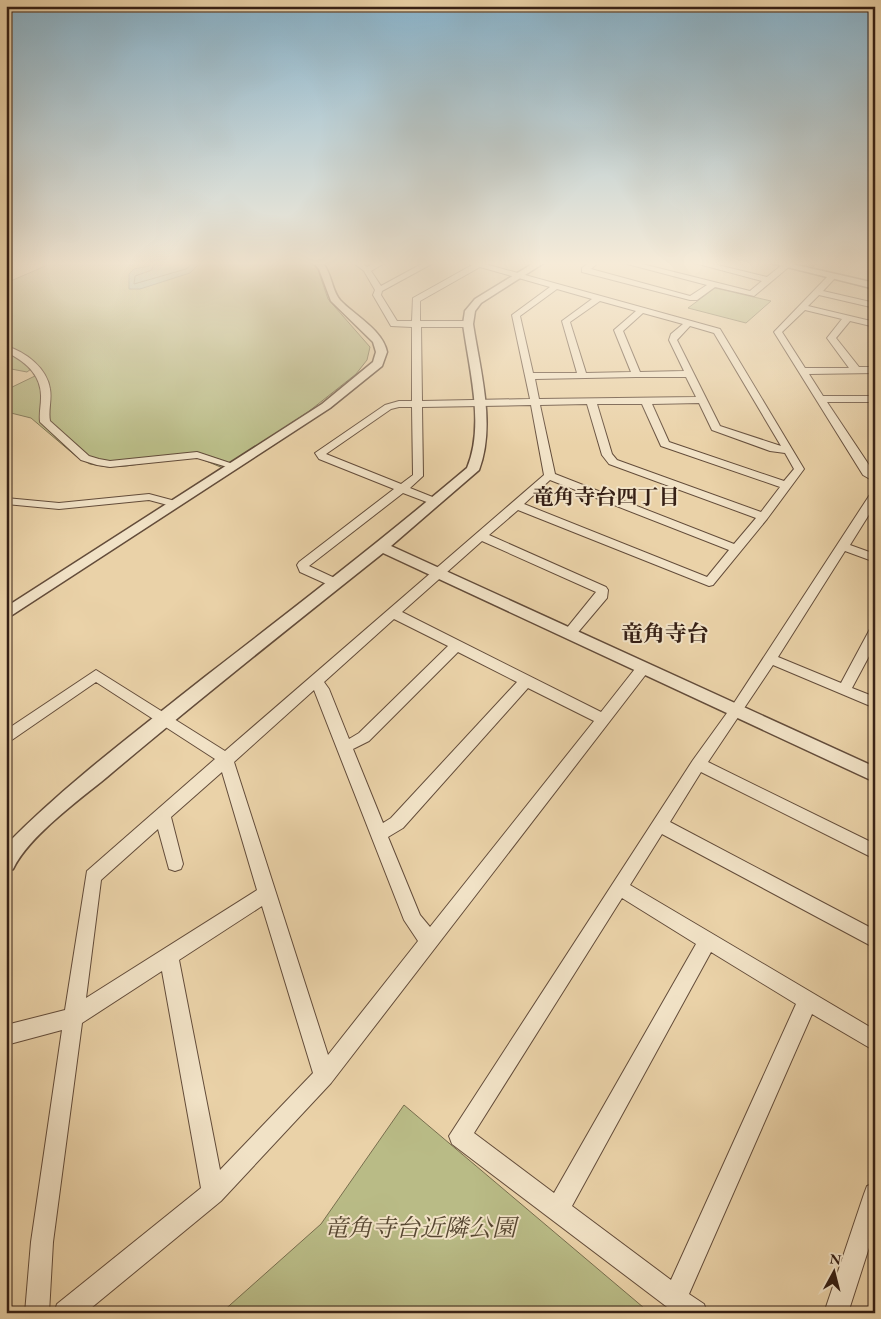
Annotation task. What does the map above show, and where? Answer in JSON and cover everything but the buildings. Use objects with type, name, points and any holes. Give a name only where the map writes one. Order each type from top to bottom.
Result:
[{"type":"street","points":[[6,614],[326,406],[378,364],[382,356],[382,348],[377,340],[359,323]]},
{"type":"street","points":[[6,863],[12,853],[44,819],[165,718],[381,547],[468,475],[478,459],[480,446],[478,403],[468,324],[393,323]]},
{"type":"street","points":[[37,1313],[42,1242],[93,876],[549,476],[550,471],[518,323]]},
{"type":"street","points":[[566,323],[582,375]]},
{"type":"street","points":[[627,323],[618,330],[637,375]]},
{"type":"street","points":[[516,505],[705,582],[713,580],[799,469],[789,450],[721,333],[689,323],[673,338],[718,430],[774,449],[789,450]]},
{"type":"street","points":[[788,323],[778,332],[868,475],[875,479]]},
{"type":"street","points":[[844,323],[831,338],[856,370]]},
{"type":"street","points":[[335,583],[304,569],[303,565],[419,474],[416,324]]},
{"type":"street","points":[[6,349],[18,353],[43,377],[46,396],[43,414],[45,422],[85,458],[110,464],[197,455],[234,466]]},
{"type":"street","points":[[803,370],[875,370]]},
{"type":"street","points":[[529,376],[689,374]]},
{"type":"street","points":[[821,399],[875,399]]},
{"type":"street","points":[[436,502],[323,457],[320,453],[388,407],[399,404],[702,400]]},
{"type":"street","points":[[646,401],[665,444],[787,486]]},
{"type":"street","points":[[591,402],[607,454],[612,462],[763,517]]},
{"type":"street","points":[[549,476],[737,549]]},
{"type":"street","points":[[695,1313],[676,1296],[460,1136],[698,764],[737,710],[842,546],[870,512],[875,496]]},
{"type":"street","points":[[6,501],[59,506],[149,498],[176,504]]},
{"type":"street","points":[[481,536],[602,590],[602,595],[569,634]]},
{"type":"street","points":[[842,546],[875,558]]},
{"type":"street","points":[[381,547],[875,775]]},
{"type":"street","points":[[393,613],[603,719]]},
{"type":"street","points":[[844,690],[875,632]]},
{"type":"street","points":[[344,746],[355,743],[364,737],[456,646]]},
{"type":"street","points":[[770,659],[875,703]]},
{"type":"street","points":[[66,1313],[213,1193],[324,1076],[642,669]]},
{"type":"street","points":[[6,738],[96,675],[226,758],[324,1076]]},
{"type":"street","points":[[379,834],[397,823],[526,681]]},
{"type":"street","points":[[315,682],[322,689],[413,920],[430,942]]},
{"type":"street","points":[[698,764],[875,852]]},
{"type":"street","points":[[162,814],[174,864]]},
{"type":"street","points":[[660,825],[875,940]]},
{"type":"street","points":[[620,888],[875,1040]]},
{"type":"street","points":[[6,1035],[72,1018],[268,893]]},
{"type":"street","points":[[558,1209],[708,940]]},
{"type":"street","points":[[169,956],[213,1193]]},
{"type":"street","points":[[676,1296],[808,1000]]},
{"type":"street","points":[[836,1313],[875,1194]]},
{"type":"green space","points":[[6,323],[349,323],[370,347],[367,360],[356,374],[308,412],[223,468],[194,456],[126,466],[108,467],[90,464],[77,457],[31,418],[11,413],[6,417],[6,390],[35,376],[31,369],[27,372],[6,368]]},
{"type":"green space","name":"竜角寺台近隣公園","points":[[404,1105],[650,1313],[221,1313],[321,1224]]},
{"type":"district","name":"竜角寺台四丁目","points":[[606,497]]},
{"type":"district","name":"竜角寺台","points":[[665,633]]}]
